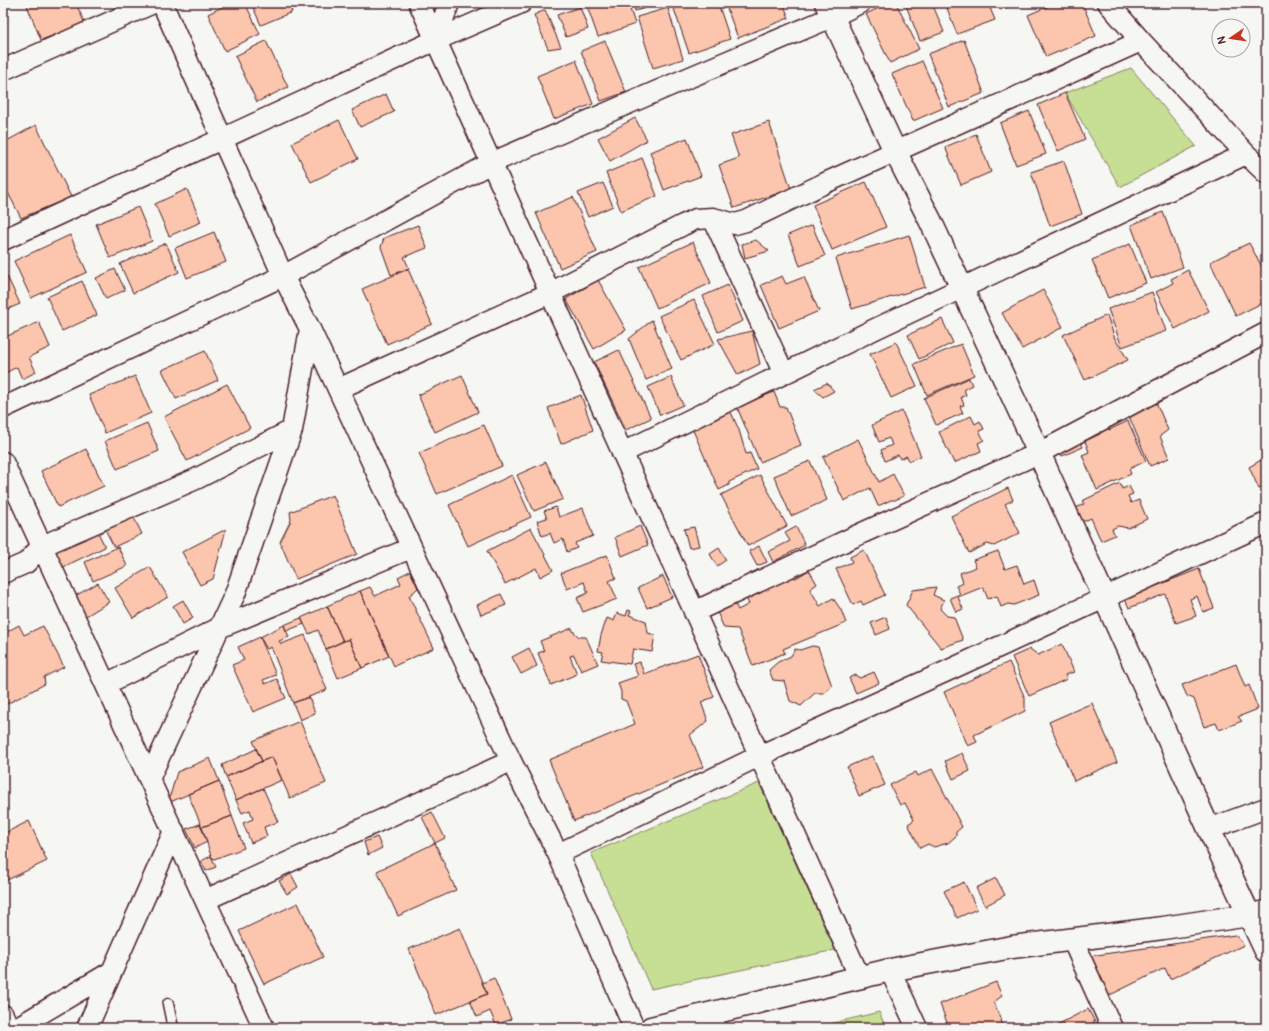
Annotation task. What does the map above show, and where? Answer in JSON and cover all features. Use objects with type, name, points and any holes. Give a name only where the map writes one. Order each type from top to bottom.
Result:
[{"type":"street","points":[[3,70],[153,3]]},
{"type":"street","points":[[162,3],[283,276],[310,329],[511,761],[558,854],[634,1028]]},
{"type":"street","points":[[419,3],[860,978]]},
{"type":"street","points":[[436,40],[449,3]]},
{"type":"street","points":[[3,240],[436,40],[521,3]]},
{"type":"street","points":[[3,408],[283,276],[491,163],[662,89],[829,10],[860,3]]},
{"type":"street","points":[[1108,3],[1141,41],[1246,154],[1266,173]]},
{"type":"street","points":[[829,10],[895,152],[930,220],[1039,453],[1209,828],[1258,914],[1266,951]]},
{"type":"street","points":[[338,389],[550,293],[696,219],[713,218],[735,224],[746,221],[825,183],[1141,41]]},
{"type":"street","points":[[622,453],[962,288],[1246,154]]},
{"type":"street","points":[[713,218],[784,374]]},
{"type":"street","points":[[149,779],[235,594],[292,430],[310,329]]},
{"type":"street","points":[[694,612],[860,534],[1039,453],[1266,333]]},
{"type":"street","points":[[3,573],[26,563],[42,546],[196,479],[292,430]]},
{"type":"street","points":[[3,462],[264,1028]]},
{"type":"street","points":[[558,854],[759,756],[955,668],[1266,523]]},
{"type":"street","points":[[106,684],[219,628],[411,548]]},
{"type":"street","points":[[205,900],[511,761]]},
{"type":"street","points":[[1209,828],[1266,808]]},
{"type":"street","points":[[87,1028],[174,831]]},
{"type":"street","points":[[651,1028],[713,1021],[890,970],[1012,947],[1258,914]]},
{"type":"street","points":[[1072,939],[1112,1028]]},
{"type":"street","points":[[890,970],[917,1028]]},
{"type":"street","points":[[16,1028],[111,972]]},
{"type":"street","points":[[3,1015],[9,1028]]},
{"type":"lane","points":[[168,1004],[173,1028]]},
{"type":"green space","points":[[1131,68],[1196,146],[1120,187],[1065,93]]},
{"type":"green space","points":[[759,783],[835,950],[651,989],[591,853]]},
{"type":"green space","points":[[879,1012],[886,1028],[813,1028]]},
{"type":"building","points":[[26,3],[76,3],[85,24],[41,40]]},
{"type":"building","points":[[230,3],[245,3],[260,34],[225,51],[208,14]]},
{"type":"building","points":[[251,3],[289,3],[292,12],[261,25]]},
{"type":"building","points":[[586,3],[628,3],[635,24],[598,37]]},
{"type":"building","points":[[633,3],[663,3],[635,11]]},
{"type":"building","points":[[691,3],[718,3],[730,39],[689,53],[674,9]]},
{"type":"building","points":[[725,3],[783,3],[789,18],[738,38]]},
{"type":"building","points":[[889,3],[896,3],[919,49],[890,63],[866,14]]},
{"type":"building","points":[[905,3],[932,3],[944,32],[920,41]]},
{"type":"building","points":[[945,3],[988,3],[995,20],[957,34]]},
{"type":"building","points":[[997,3],[1017,3],[1000,10]]},
{"type":"building","points":[[1056,3],[1082,3],[1096,36],[1046,57],[1028,15]]},
{"type":"building","points":[[580,7],[588,29],[566,37],[557,15]]},
{"type":"building","points":[[668,8],[683,59],[653,68],[637,17]]},
{"type":"building","points":[[545,10],[561,47],[548,49],[534,15]]},
{"type":"building","points":[[964,40],[984,93],[949,107],[928,54]]},
{"type":"building","points":[[266,41],[288,87],[257,102],[235,56]]},
{"type":"building","points":[[605,41],[626,92],[601,101],[581,51]]},
{"type":"building","points":[[576,60],[593,104],[554,119],[537,76]]},
{"type":"building","points":[[922,61],[943,108],[913,121],[892,74]]},
{"type":"building","points":[[1065,93],[1085,139],[1058,151],[1038,105]]},
{"type":"building","points":[[386,94],[394,112],[360,127],[352,110]]},
{"type":"building","points":[[1029,111],[1046,154],[1016,165],[1000,123]]},
{"type":"building","points":[[635,118],[647,140],[610,161],[598,138]]},
{"type":"building","points":[[339,120],[358,159],[311,182],[292,143]]},
{"type":"building","points":[[769,122],[791,189],[734,208],[719,165],[739,158],[731,135]]},
{"type":"building","points":[[36,125],[71,197],[21,218],[3,183],[3,143]]},
{"type":"building","points":[[976,134],[991,172],[961,185],[945,147]]},
{"type":"building","points":[[687,138],[701,176],[664,190],[650,152]]},
{"type":"building","points":[[642,158],[657,196],[621,211],[606,173]]},
{"type":"building","points":[[1064,161],[1082,214],[1050,226],[1031,172]]},
{"type":"building","points":[[866,182],[886,227],[832,250],[813,205]]},
{"type":"building","points":[[603,183],[613,206],[588,217],[578,193]]},
{"type":"building","points":[[187,189],[201,222],[169,236],[155,204]]},
{"type":"building","points":[[573,197],[597,252],[560,268],[536,213]]},
{"type":"building","points":[[138,207],[152,241],[110,258],[96,224]]},
{"type":"building","points":[[1163,212],[1183,267],[1151,279],[1131,225]]},
{"type":"building","points":[[418,225],[427,248],[404,257],[409,268],[391,275],[381,247],[384,238]]},
{"type":"building","points":[[812,225],[825,256],[800,266],[788,235]]},
{"type":"building","points":[[214,232],[226,262],[187,278],[175,248]]},
{"type":"building","points":[[70,235],[87,272],[31,298],[14,261]]},
{"type":"building","points":[[909,235],[925,287],[852,309],[836,258]]},
{"type":"building","points":[[756,240],[769,251],[745,258],[742,244]]},
{"type":"building","points":[[693,242],[711,283],[657,308],[639,267]]},
{"type":"building","points":[[166,243],[179,272],[133,293],[120,264]]},
{"type":"building","points":[[1249,243],[1266,274],[1266,301],[1236,316],[1210,262]]},
{"type":"building","points":[[1130,244],[1146,283],[1108,298],[1092,260]]},
{"type":"building","points":[[115,269],[125,290],[106,299],[96,278]]},
{"type":"building","points":[[408,269],[432,324],[387,344],[362,289]]},
{"type":"building","points":[[1188,270],[1209,311],[1175,329],[1156,292],[1173,283],[1171,279]]},
{"type":"building","points":[[7,276],[20,304],[3,311],[3,278]]},
{"type":"building","points":[[782,276],[786,284],[804,277],[819,311],[779,328],[761,285]]},
{"type":"building","points":[[598,280],[626,330],[594,349],[566,299]]},
{"type":"building","points":[[82,281],[97,315],[62,331],[47,297]]},
{"type":"building","points":[[728,285],[743,321],[718,332],[703,296]]},
{"type":"building","points":[[1043,290],[1063,327],[1022,349],[1002,313]]},
{"type":"building","points":[[1152,292],[1166,331],[1122,347],[1108,309]]},
{"type":"building","points":[[694,300],[715,344],[681,360],[659,316]]},
{"type":"building","points":[[1107,315],[1115,339],[1128,360],[1085,380],[1063,335]]},
{"type":"building","points":[[942,319],[953,343],[919,359],[908,335]]},
{"type":"building","points":[[652,320],[672,369],[646,380],[629,339]]},
{"type":"building","points":[[39,322],[50,347],[29,357],[36,372],[22,379],[17,367],[3,374],[3,338]]},
{"type":"building","points":[[752,331],[760,364],[738,375],[718,339]]},
{"type":"building","points":[[896,342],[917,386],[891,398],[870,354]]},
{"type":"building","points":[[961,344],[974,375],[927,395],[914,364]]},
{"type":"building","points":[[619,350],[651,418],[626,430],[594,362]]},
{"type":"building","points":[[205,351],[218,380],[176,399],[162,370]]},
{"type":"building","points":[[462,375],[478,412],[435,432],[418,395]]},
{"type":"building","points":[[135,376],[151,413],[105,433],[89,395]]},
{"type":"building","points":[[671,377],[683,405],[660,415],[648,387]]},
{"type":"building","points":[[969,378],[972,385],[964,389],[966,395],[961,397],[964,405],[960,406],[963,413],[936,425],[924,398]]},
{"type":"building","points":[[827,383],[834,391],[823,397],[814,389]]},
{"type":"building","points":[[227,384],[250,428],[187,461],[164,417]]},
{"type":"building","points":[[774,392],[780,407],[786,407],[801,445],[760,462],[737,407]]},
{"type":"building","points":[[581,395],[593,430],[561,444],[548,408]]},
{"type":"building","points":[[1156,402],[1168,430],[1160,436],[1169,458],[1150,466],[1128,414]]},
{"type":"building","points":[[730,410],[739,430],[746,454],[750,453],[757,469],[729,482],[729,485],[719,490],[692,428]]},
{"type":"building","points":[[902,411],[921,456],[909,461],[907,456],[900,459],[898,455],[885,461],[881,450],[892,445],[889,438],[879,442],[872,425]]},
{"type":"building","points":[[971,416],[975,424],[980,421],[984,429],[979,431],[984,440],[978,443],[981,451],[954,463],[939,432]]},
{"type":"building","points":[[1128,421],[1146,461],[1129,469],[1131,474],[1097,490],[1082,455],[1089,452],[1085,441],[1100,434],[1098,431],[1107,427],[1109,430]]},
{"type":"building","points":[[147,423],[159,451],[117,469],[105,441]]},
{"type":"building","points":[[484,425],[502,466],[437,494],[419,453]]},
{"type":"building","points":[[1085,436],[1081,443],[1083,447],[1062,456],[1057,446]]},
{"type":"building","points":[[858,439],[879,482],[893,474],[904,496],[878,506],[870,488],[844,501],[823,457]]},
{"type":"building","points":[[86,449],[104,486],[58,507],[41,471]]},
{"type":"building","points":[[1261,460],[1266,467],[1266,485],[1259,489],[1249,467]]},
{"type":"building","points":[[810,461],[827,500],[791,516],[774,476]]},
{"type":"building","points":[[546,462],[563,499],[534,511],[517,475]]},
{"type":"building","points":[[512,475],[531,517],[468,546],[449,505]]},
{"type":"building","points":[[760,475],[787,526],[748,546],[721,495]]},
{"type":"building","points":[[1120,483],[1122,489],[1129,486],[1133,494],[1128,496],[1131,503],[1139,500],[1147,519],[1128,528],[1118,526],[1112,529],[1115,535],[1101,541],[1091,518],[1082,522],[1076,508],[1084,504],[1082,501]]},
{"type":"building","points":[[1008,488],[1013,500],[1005,504],[1020,533],[994,546],[987,544],[969,553],[951,516]]},
{"type":"building","points":[[333,495],[357,554],[296,579],[280,542],[291,520],[290,512]]},
{"type":"building","points":[[556,507],[559,517],[583,508],[593,536],[575,543],[577,548],[567,552],[563,539],[554,543],[550,533],[542,536],[537,521],[547,518],[544,511]]},
{"type":"building","points":[[133,516],[142,534],[114,547],[105,529]]},
{"type":"building","points":[[640,526],[648,545],[622,556],[615,537]]},
{"type":"building","points":[[694,527],[699,546],[689,548],[684,529]]},
{"type":"building","points":[[796,527],[805,545],[773,562],[768,552],[790,541],[785,533]]},
{"type":"building","points":[[96,528],[105,547],[63,567],[54,548]]},
{"type":"building","points":[[531,528],[553,570],[540,577],[536,568],[505,584],[487,551]]},
{"type":"building","points":[[226,529],[213,579],[200,585],[182,552]]},
{"type":"building","points":[[759,546],[767,562],[757,566],[749,551]]},
{"type":"building","points":[[118,547],[127,566],[93,581],[85,562]]},
{"type":"building","points":[[719,548],[726,560],[717,566],[710,554]]},
{"type":"building","points":[[864,550],[885,595],[863,605],[861,601],[853,605],[836,569],[852,562],[850,557]]},
{"type":"building","points":[[998,551],[1005,569],[1017,565],[1024,584],[1034,580],[1039,595],[1014,605],[1008,604],[1001,607],[997,596],[988,599],[983,587],[958,597],[963,609],[956,612],[950,598],[960,594],[956,586],[963,583],[960,573],[976,567],[973,560]]},
{"type":"building","points":[[607,555],[616,578],[609,581],[617,599],[583,612],[577,598],[588,593],[584,582],[567,589],[561,573]]},
{"type":"building","points":[[150,567],[168,597],[133,618],[115,588]]},
{"type":"building","points":[[1199,569],[1214,608],[1203,612],[1197,596],[1190,599],[1196,616],[1176,623],[1165,594],[1129,608],[1123,594],[1154,582],[1156,586]]},
{"type":"building","points":[[809,570],[817,584],[810,589],[820,606],[833,598],[841,610],[846,623],[783,649],[785,653],[753,666],[738,629],[724,628],[717,612],[735,604],[738,610],[749,604],[746,598],[792,577],[796,578]]},
{"type":"building","points":[[410,571],[418,588],[409,596],[434,648],[394,666],[360,591],[370,587],[375,596],[401,584],[398,577]]},
{"type":"building","points":[[663,576],[672,597],[647,608],[638,588]]},
{"type":"building","points":[[98,583],[109,602],[86,616],[75,596]]},
{"type":"building","points":[[936,587],[933,595],[944,600],[940,609],[947,616],[954,617],[963,640],[941,648],[906,605],[913,590]]},
{"type":"building","points":[[360,591],[389,656],[362,668],[349,639],[343,641],[327,606]]},
{"type":"building","points":[[501,594],[506,605],[481,615],[477,605]]},
{"type":"building","points":[[183,600],[193,618],[183,624],[173,606]]},
{"type":"building","points":[[327,606],[343,641],[326,649],[318,630],[309,634],[301,618]]},
{"type":"building","points":[[628,610],[631,611],[629,615],[646,621],[648,633],[655,635],[652,652],[633,649],[630,664],[601,660],[603,652],[598,651],[601,635],[607,618],[614,621],[617,613],[626,616]]},
{"type":"building","points":[[886,617],[890,629],[876,635],[871,623]]},
{"type":"building","points":[[301,618],[304,624],[286,631],[284,625]]},
{"type":"building","points":[[19,625],[24,635],[43,626],[64,667],[44,677],[45,684],[3,706],[3,634]]},
{"type":"building","points":[[284,625],[289,637],[279,641],[281,644],[305,635],[327,690],[293,703],[271,647],[267,649],[260,637]]},
{"type":"building","points":[[572,628],[579,637],[586,637],[598,664],[581,671],[574,655],[570,656],[577,674],[551,685],[538,653],[544,651],[540,641]]},
{"type":"building","points":[[260,637],[276,675],[263,680],[265,684],[277,679],[286,698],[253,712],[232,665],[244,660],[238,647]]},
{"type":"building","points":[[349,639],[362,668],[338,678],[326,649]]},
{"type":"building","points":[[1062,644],[1074,672],[1065,675],[1067,679],[1029,696],[1012,657],[1030,649],[1038,655]]},
{"type":"building","points":[[812,646],[818,647],[832,686],[824,693],[815,693],[801,706],[790,701],[784,681],[773,680],[769,670],[778,662],[791,656],[795,649],[800,650]]},
{"type":"building","points":[[529,648],[537,666],[521,674],[512,657]]},
{"type":"building","points":[[698,654],[714,697],[701,702],[708,721],[690,735],[703,767],[574,821],[549,760],[635,724],[626,701],[621,699],[621,692],[618,683],[638,676],[633,664],[640,662],[644,674]]},
{"type":"building","points":[[1009,662],[1025,698],[1025,711],[974,735],[977,742],[968,746],[944,692]]},
{"type":"building","points":[[1236,664],[1245,687],[1249,685],[1258,709],[1238,717],[1242,721],[1219,730],[1216,723],[1204,727],[1194,699],[1187,696],[1182,685]]},
{"type":"building","points":[[874,672],[879,683],[856,693],[849,678],[855,675],[860,678]]},
{"type":"building","points":[[309,697],[315,713],[300,720],[293,703]]},
{"type":"building","points":[[1092,703],[1117,762],[1074,781],[1049,722]]},
{"type":"building","points":[[300,721],[326,783],[290,798],[272,757],[262,761],[253,741]]},
{"type":"building","points":[[256,749],[262,761],[226,777],[222,765]]},
{"type":"building","points":[[962,753],[970,771],[953,779],[945,761]]},
{"type":"building","points":[[872,756],[885,785],[859,796],[847,767]]},
{"type":"building","points":[[272,757],[282,780],[236,800],[226,777]]},
{"type":"building","points":[[210,758],[219,781],[168,803],[177,772]]},
{"type":"building","points":[[932,769],[962,827],[956,832],[956,836],[948,843],[934,847],[928,844],[920,848],[908,824],[914,820],[905,803],[900,805],[890,785],[916,772],[918,776]]},
{"type":"building","points":[[219,781],[232,816],[202,827],[188,794]]},
{"type":"building","points":[[263,788],[278,822],[264,827],[267,836],[251,843],[243,823],[253,819],[250,810],[242,813],[236,800]]},
{"type":"building","points":[[432,812],[445,838],[435,843],[422,817]]},
{"type":"building","points":[[232,816],[244,848],[214,859],[211,856],[202,827]]},
{"type":"building","points":[[29,821],[47,861],[3,882],[3,834]]},
{"type":"building","points":[[200,824],[207,842],[195,848],[186,829]]},
{"type":"building","points":[[377,837],[382,848],[368,855],[364,842]]},
{"type":"building","points":[[435,843],[456,890],[398,916],[377,871]]},
{"type":"building","points":[[211,856],[216,867],[206,871],[201,861]]},
{"type":"building","points":[[291,874],[298,887],[287,894],[279,881]]},
{"type":"building","points":[[996,878],[1005,895],[985,906],[976,888]]},
{"type":"building","points":[[964,882],[977,909],[957,918],[944,891]]},
{"type":"building","points":[[298,903],[323,957],[264,984],[239,931]]},
{"type":"building","points":[[460,928],[487,994],[436,1015],[409,949]]},
{"type":"building","points":[[1235,935],[1244,945],[1170,979],[1165,968],[1108,996],[1090,956]]},
{"type":"building","points":[[494,978],[511,1019],[496,1025],[490,1011],[477,1017],[470,1001],[487,994],[482,983]]},
{"type":"building","points":[[996,982],[1002,996],[994,1002],[1004,1028],[949,1028],[940,1004]]},
{"type":"building","points":[[1088,1009],[1095,1022],[1083,1028],[1051,1028]]}]
